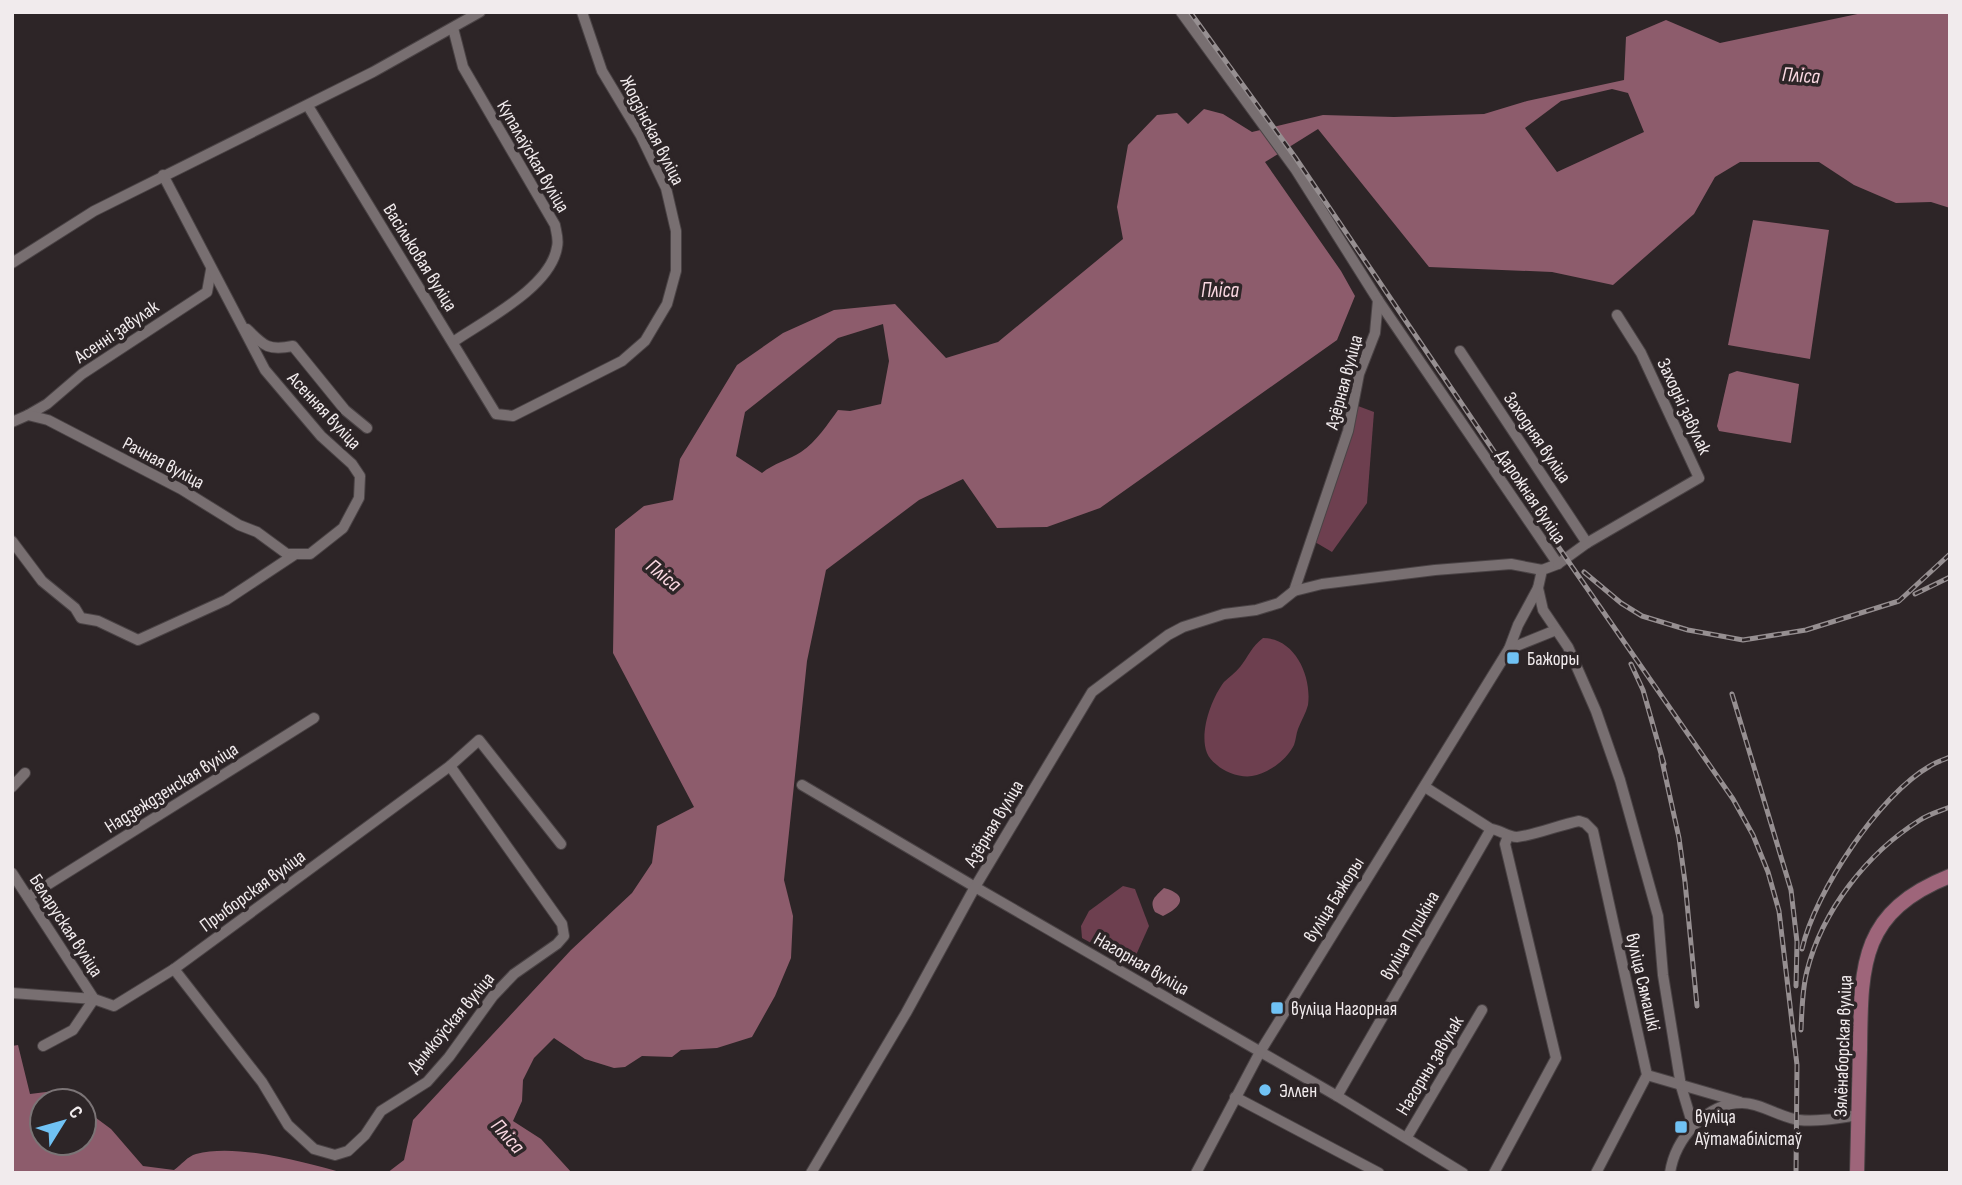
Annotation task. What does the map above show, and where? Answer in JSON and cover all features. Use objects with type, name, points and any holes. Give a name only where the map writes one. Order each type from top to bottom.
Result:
[{"type":"main road","name":"Зялёнаборская вуліца","points":[[1857,1173],[1860,984],[1870,946],[1881,926],[1905,900],[1950,876]]},
{"type":"street","points":[[12,263],[94,211],[308,106],[480,12]]},
{"type":"street","name":"Жодзінская вуліца","points":[[496,414],[513,416],[622,361],[645,341],[667,303],[676,271],[676,231],[666,188],[641,136],[602,71],[582,12]]},
{"type":"street","name":"Дарожная вуліца","points":[[1181,12],[1290,162],[1378,300],[1558,564],[1542,570],[1538,588]]},
{"type":"street","name":"Купалаўская вуліца","points":[[453,28],[463,67],[555,225],[558,245],[550,267],[536,285],[453,342]]},
{"type":"street","name":"Васільковая вуліца","points":[[308,106],[496,414]]},
{"type":"street","name":"Асенняя вуліца","points":[[163,175],[265,370],[321,436],[352,464],[360,475],[359,498],[343,528],[310,554],[294,555]]},
{"type":"street","name":"Асенні завулак","points":[[28,415],[47,404],[82,374],[207,292],[211,270]]},
{"type":"street","name":"Азёрная вуліца","points":[[1294,591],[1348,431],[1359,374],[1375,333],[1378,300]]},
{"type":"street","name":"Заходні завулак","points":[[1558,564],[1587,542],[1699,478],[1641,353],[1617,315]]},
{"type":"street","name":"Асенняя вуліца","points":[[238,319],[264,346],[278,349],[293,346],[345,410],[367,428]]},
{"type":"street","name":"Заходняя вуліца","points":[[1460,351],[1587,542]]},
{"type":"street","points":[[12,422],[28,415]]},
{"type":"street","name":"Рачная вуліца","points":[[28,415],[48,421],[181,489],[239,525],[257,532],[287,554],[294,555]]},
{"type":"street","points":[[12,541],[42,581],[75,608],[81,618],[98,621],[138,640],[226,600],[294,555]]},
{"type":"street","name":"Азёрная вуліца","points":[[811,1173],[906,1013],[975,887],[1092,692],[1168,635],[1183,627],[1224,614],[1256,610],[1279,603],[1294,591],[1322,584],[1435,570],[1511,564],[1542,570]]},
{"type":"street","points":[[1538,588],[1543,610],[1569,647],[1610,750],[1659,922],[1663,975],[1681,1086],[1693,1126]]},
{"type":"street","name":"вуліца Бажоры","points":[[1196,1173],[1260,1052],[1509,649],[1518,625],[1538,588]]},
{"type":"street","points":[[1509,649],[1556,630]]},
{"type":"street","name":"Надзеждзенская вуліца","points":[[28,897],[314,718]]},
{"type":"street","name":"Прыборская вуліца","points":[[94,999],[114,1006],[174,969],[450,766],[479,740],[561,844]]},
{"type":"street","name":"Дымкоўская вуліца","points":[[174,969],[262,1082],[277,1110],[300,1138],[314,1149],[335,1155],[348,1151],[365,1135],[381,1111],[427,1082],[449,1057],[493,996],[514,974],[557,944],[564,936],[562,924],[450,766]]},
{"type":"street","points":[[12,787],[24,773]]},
{"type":"street","name":"Нагорная вуліца","points":[[802,785],[1337,1096],[1463,1173]]},
{"type":"street","points":[[1425,786],[1489,832],[1507,840],[1556,1058],[1494,1173]]},
{"type":"street","name":"вуліца Сямашкі","points":[[1507,840],[1578,821],[1585,823],[1593,831],[1647,1075]]},
{"type":"street","name":"вуліца Пушкіна","points":[[1337,1096],[1489,832]]},
{"type":"street","name":"Беларуская вуліца","points":[[12,873],[94,999]]},
{"type":"street","name":"Беларуская вуліца","points":[[12,993],[94,999]]},
{"type":"street","points":[[43,1046],[73,1030],[94,999]]},
{"type":"street","name":"Нагорны завулак","points":[[1406,1137],[1482,1010]]},
{"type":"street","points":[[1596,1173],[1647,1075],[1798,1120],[1830,1120],[1859,1115]]},
{"type":"street","points":[[1234,1097],[1380,1173]]},
{"type":"street","points":[[1670,1173],[1676,1152],[1693,1126],[1715,1110],[1743,1103]]},
{"type":"shaded area","points":[[1358,406],[1374,412],[1367,503],[1332,552],[1315,542]]},
{"type":"shaded area","points":[[1263,638],[1284,644],[1299,661],[1307,682],[1308,705],[1294,745],[1287,756],[1264,772],[1243,776],[1224,770],[1210,758],[1205,745],[1205,726],[1219,689]]},
{"type":"shaded area","points":[[1123,886],[1135,889],[1149,926],[1136,955],[1124,961],[1082,938],[1081,926],[1089,911]]},
{"type":"water","name":"Пліса","points":[[1867,12],[1950,12],[1950,208],[1931,202],[1896,203],[1854,185],[1819,162],[1740,162],[1715,177],[1694,214],[1613,285],[1552,272],[1429,267],[1318,129],[1265,162],[1341,271],[1355,296],[1337,340],[1100,508],[1047,527],[997,528],[963,479],[919,500],[826,570],[807,661],[784,880],[793,916],[791,958],[775,996],[752,1037],[717,1048],[681,1050],[672,1057],[642,1056],[625,1067],[614,1068],[585,1059],[554,1038],[534,1058],[523,1080],[522,1101],[513,1121],[541,1139],[572,1173],[387,1173],[404,1160],[413,1120],[571,950],[632,893],[652,863],[657,826],[694,807],[613,653],[615,529],[644,506],[673,500],[680,459],[737,365],[783,333],[834,310],[895,304],[946,358],[998,342],[1123,239],[1117,207],[1128,145],[1157,115],[1177,113],[1188,124],[1204,109],[1223,114],[1252,132],[1323,115],[1394,117],[1484,114],[1527,101],[1624,80],[1626,37],[1666,20],[1720,43]],"holes":[[[1612,89],[1628,93],[1644,132],[1557,172],[1525,128],[1561,101]],[[883,324],[889,361],[881,404],[850,411],[838,410],[807,448],[762,473],[736,456],[745,412],[838,338]]]},
{"type":"water","points":[[1753,220],[1829,230],[1810,359],[1728,345]]},
{"type":"water","points":[[1737,371],[1799,384],[1791,443],[1719,431],[1717,426],[1729,374]]},
{"type":"water","points":[[1164,888],[1177,894],[1180,901],[1175,909],[1163,916],[1155,912],[1153,904]]},
{"type":"water","points":[[18,1045],[28,1087],[28,1157],[98,1157],[98,1119],[111,1129],[143,1166],[174,1170],[196,1154],[230,1151],[270,1155],[343,1173],[12,1173],[12,1046]]},
{"type":"railway","points":[[1190,12],[1295,157],[1566,558],[1733,799],[1753,835],[1768,872],[1779,911],[1797,1065],[1796,1173]]},
{"type":"railway","points":[[1584,572],[1621,603],[1642,616],[1688,630],[1743,640],[1806,630],[1899,601],[1950,554]]},
{"type":"railway","points":[[1915,594],[1950,577]]},
{"type":"railway","points":[[1631,664],[1643,690],[1664,764]]},
{"type":"railway","points":[[1732,694],[1791,890],[1797,942],[1796,986]]},
{"type":"railway","points":[[1661,756],[1679,838],[1697,1006]]},
{"type":"railway","points":[[1802,949],[1820,900],[1852,847],[1871,822],[1910,780],[1950,757]]},
{"type":"railway","points":[[1801,1030],[1803,993],[1814,949],[1835,906],[1849,885],[1882,849],[1901,834],[1920,820],[1950,807]]},
{"type":"place","name":"Бажоры","points":[[1513,658]]},
{"type":"place","name":"вуліца Нагорная","points":[[1277,1008]]},
{"type":"place","name":"Эллен","points":[[1265,1090]]},
{"type":"place","name":"вуліца Аўтамабілістаў","points":[[1681,1127]]}]
